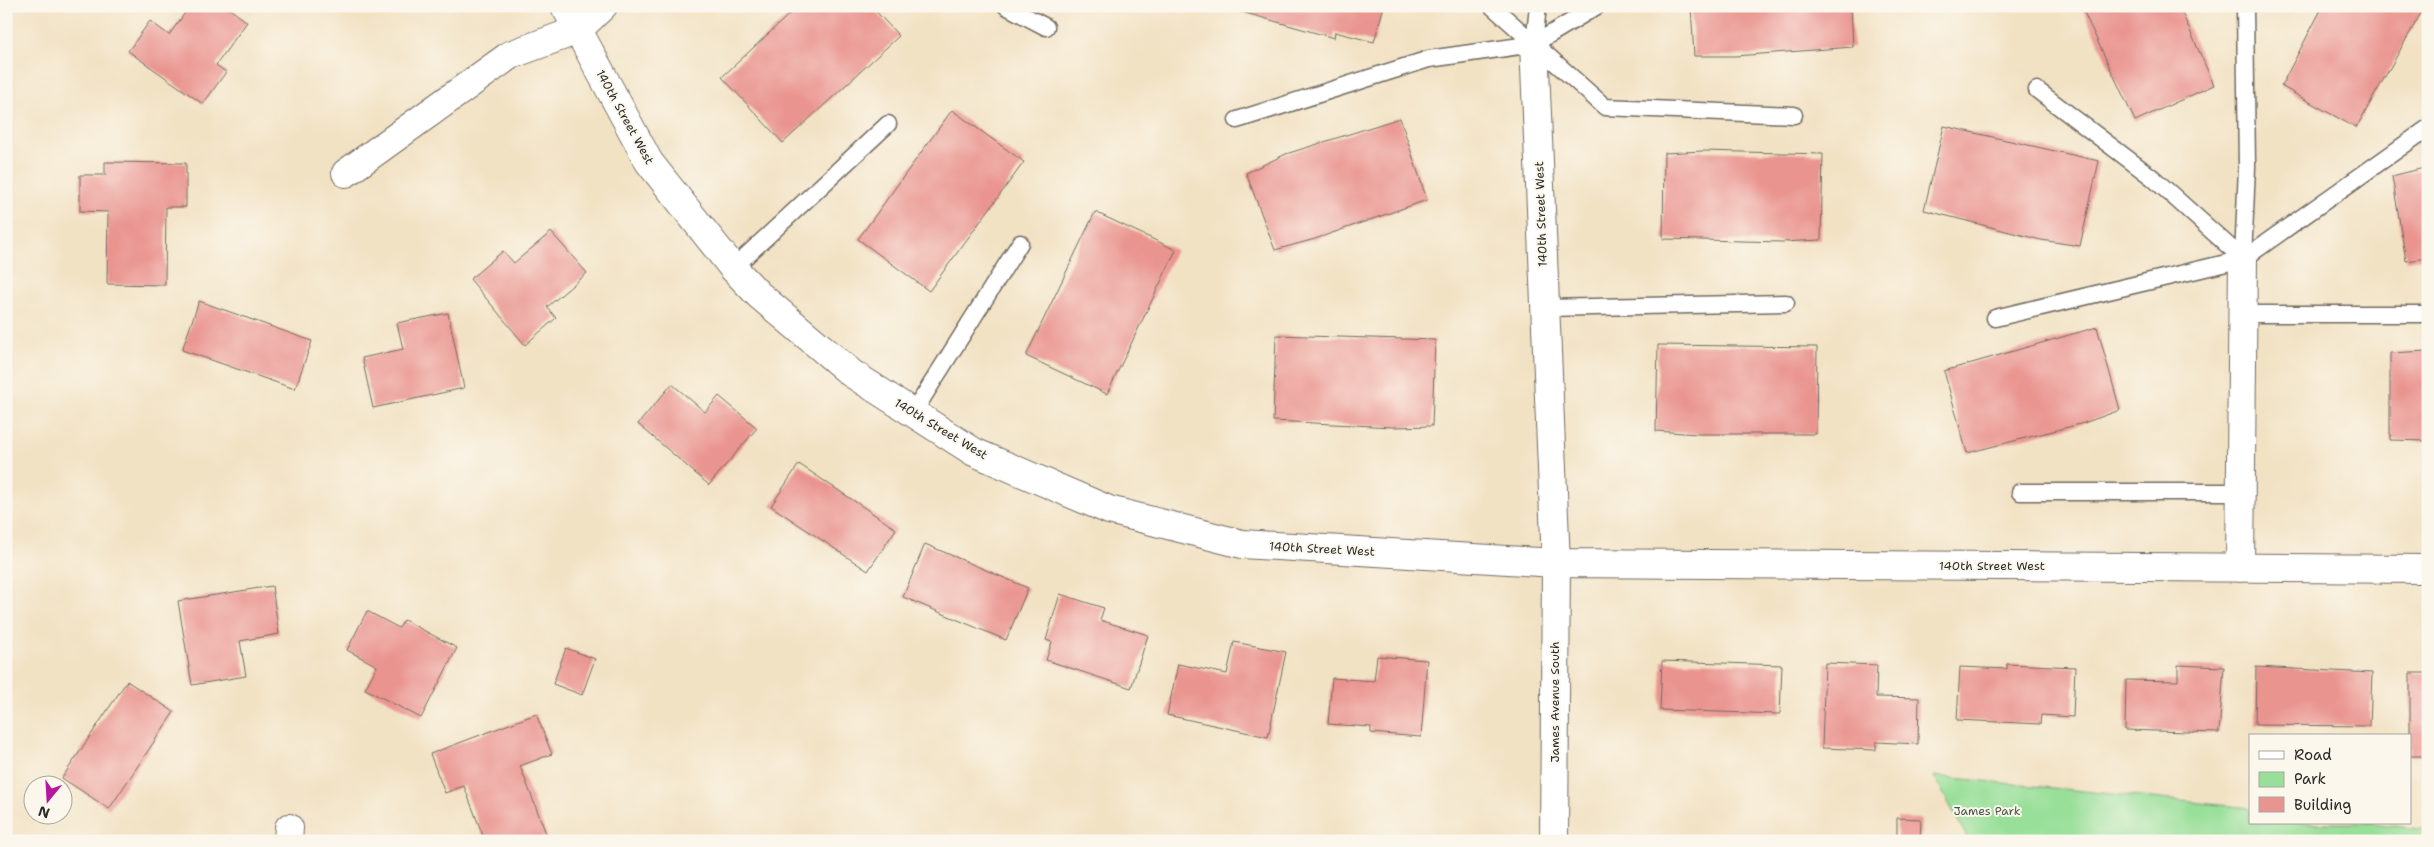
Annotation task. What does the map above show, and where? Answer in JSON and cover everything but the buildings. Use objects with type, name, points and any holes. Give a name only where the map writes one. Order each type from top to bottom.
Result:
[{"type":"street","name":"140th Street West","points":[[565,6],[649,162],[733,268],[759,295],[851,373],[974,452],[1109,510],[1242,544],[1556,563],[2428,569]]},
{"type":"street","points":[[346,173],[510,55],[578,30],[603,6]]},
{"type":"street","name":"140th Street West","points":[[1534,44],[1556,563]]},
{"type":"street","points":[[2240,568],[2242,259]]},
{"type":"street","name":"James Avenue South","points":[[1554,841],[1556,563]]},
{"type":"lane","points":[[1006,6],[1046,27]]},
{"type":"lane","points":[[1492,6],[1605,106],[1794,115]]},
{"type":"lane","points":[[1534,44],[1538,6]]},
{"type":"lane","points":[[1237,120],[1429,59],[1534,44],[1597,6]]},
{"type":"lane","points":[[2242,259],[2247,167],[2245,6]]},
{"type":"lane","points":[[2037,90],[2153,178],[2242,259]]},
{"type":"lane","points":[[733,268],[888,124]]},
{"type":"lane","points":[[1995,318],[2242,259],[2428,128]]},
{"type":"lane","points":[[913,413],[1020,244]]},
{"type":"lane","points":[[1545,308],[1786,303]]},
{"type":"lane","points":[[2242,314],[2428,314]]},
{"type":"lane","points":[[2020,492],[2241,492]]},
{"type":"green space","name":"James Park","points":[[1934,776],[2249,808],[2249,824],[2379,824],[2428,830],[2428,841],[1969,841]]}]
